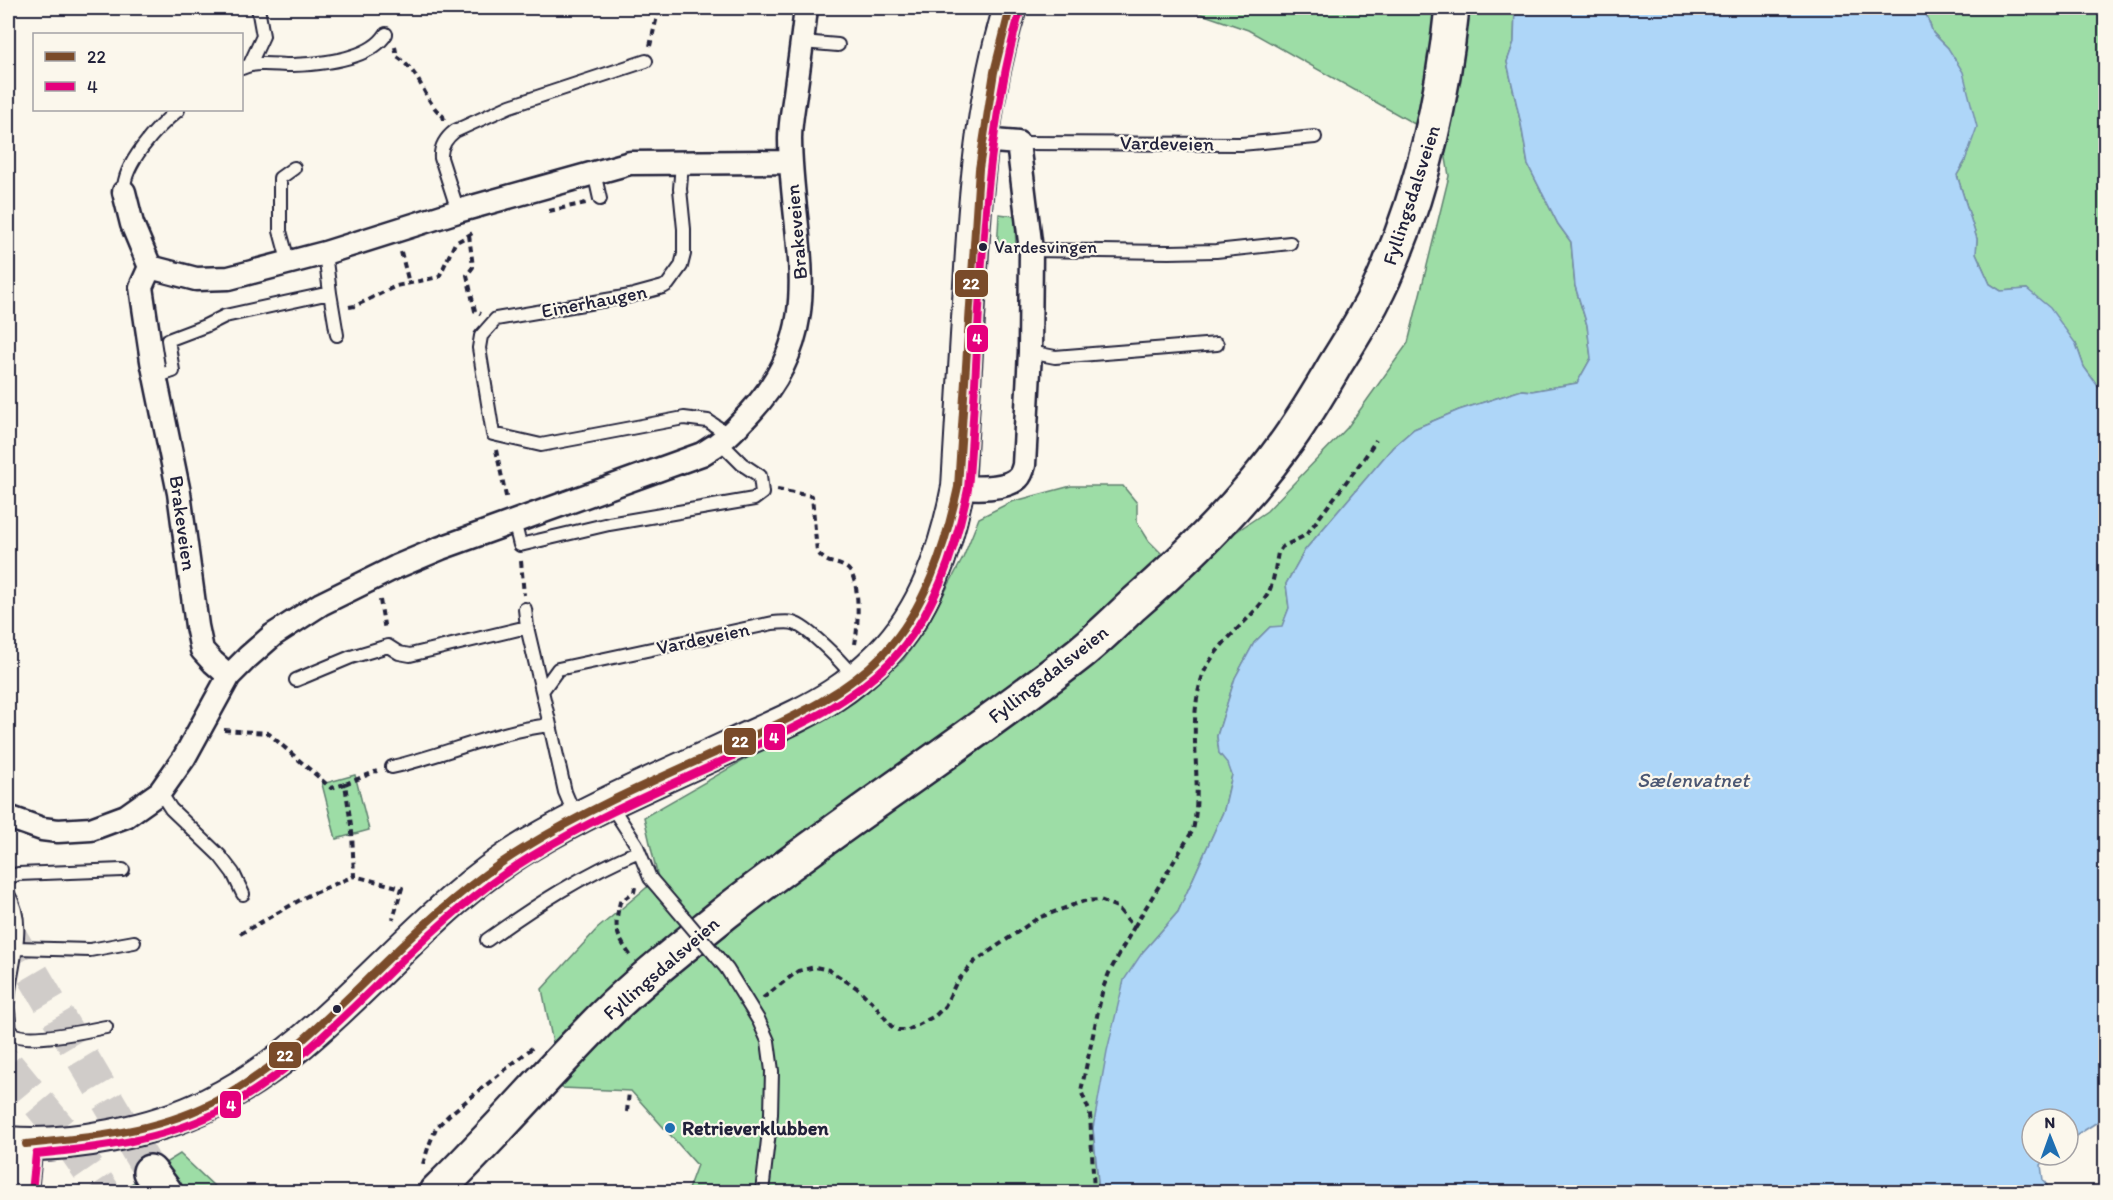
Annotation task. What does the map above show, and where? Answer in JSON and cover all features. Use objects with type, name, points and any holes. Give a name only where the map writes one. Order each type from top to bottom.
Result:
[{"type":"main road","points":[[21,1192],[17,1144],[101,1136],[154,1126],[183,1116],[227,1095],[259,1075],[304,1041],[444,908],[490,871],[577,819],[792,718],[834,695],[850,673],[883,654],[900,634],[939,564],[950,530],[958,487],[970,274],[981,140],[994,67],[1010,8]]},
{"type":"main road","name":"Fyllingsdalsveien","points":[[429,1184],[472,1157],[565,1055],[644,978],[805,851],[891,792],[1081,652],[1214,530],[1286,443],[1366,316],[1389,268],[1418,187],[1435,119],[1445,71],[1452,8]]},
{"type":"street","name":"Brakeveien","points":[[8,817],[42,829],[58,831],[91,829],[126,816],[160,792],[184,758],[229,676],[273,635],[321,604],[441,548],[702,454],[725,439],[775,383],[795,335],[801,296],[800,248],[790,162],[790,135],[806,8]]},
{"type":"street","name":"Vardeveien","points":[[981,140],[1018,143]]},
{"type":"street","points":[[958,487],[982,489],[1010,482],[1020,477],[1024,465],[1030,352],[1031,250],[1018,143]]},
{"type":"street","points":[[150,267],[196,279],[229,278],[289,264],[458,211],[630,163],[790,162]]},
{"type":"street","points":[[124,192],[132,224],[150,267],[141,286],[154,369]]},
{"type":"street","name":"Brakeveien","points":[[154,369],[179,493],[196,626],[202,650],[229,676]]},
{"type":"lane","points":[[258,8],[262,36],[246,66],[294,65],[348,58],[373,47],[386,34]]},
{"type":"lane","points":[[802,42],[838,45]]},
{"type":"lane","points":[[458,211],[441,158],[441,151],[447,137],[455,131],[510,106],[646,61]]},
{"type":"lane","points":[[124,192],[123,181],[140,150],[176,111]]},
{"type":"lane","name":"Vardeveien","points":[[1018,143],[1241,144],[1316,137]]},
{"type":"lane","name":"Einerhaugen","points":[[496,319],[630,296],[663,288],[668,284],[681,266],[684,254],[680,189],[682,162]]},
{"type":"lane","points":[[289,264],[280,231],[280,178],[294,168]]},
{"type":"lane","points":[[594,172],[600,199]]},
{"type":"lane","points":[[1031,250],[1216,251],[1290,243]]},
{"type":"lane","points":[[325,253],[337,335]]},
{"type":"lane","points":[[154,369],[173,371],[168,340],[206,326],[225,316],[330,293]]},
{"type":"lane","points":[[496,319],[481,336],[479,342],[493,434],[542,445],[684,418],[708,421],[725,439],[742,464],[758,474],[762,488],[762,493],[754,499],[609,524],[520,545],[514,521]]},
{"type":"lane","points":[[1030,352],[1055,357],[1217,344]]},
{"type":"lane","points":[[525,609],[527,627],[565,792],[577,819]]},
{"type":"lane","name":"Vardeveien","points":[[542,691],[558,669],[773,623],[795,623],[850,673]]},
{"type":"lane","points":[[296,680],[351,657],[388,646],[399,653],[410,655],[527,627]]},
{"type":"lane","points":[[392,767],[550,725]]},
{"type":"lane","points":[[160,792],[171,809],[220,856],[233,873],[243,894]]},
{"type":"lane","points":[[610,803],[639,851],[650,878],[727,969],[751,1007],[768,1041],[772,1071],[771,1114],[762,1192]]},
{"type":"lane","points":[[487,940],[574,882],[639,851]]},
{"type":"lane","points":[[8,878],[18,874],[123,870]]},
{"type":"lane","points":[[8,894],[16,909],[16,948],[9,981],[8,999]]},
{"type":"lane","points":[[16,948],[90,950],[134,942]]},
{"type":"lane","points":[[8,1012],[10,1032],[19,1038],[47,1037],[106,1027]]},
{"type":"path","points":[[646,61],[659,8]]},
{"type":"path","points":[[396,47],[397,57],[408,64],[417,75],[436,111],[443,116],[445,142]]},
{"type":"path","points":[[543,212],[600,199]]},
{"type":"path","points":[[333,310],[355,306],[396,286],[439,276],[455,243],[461,237],[477,230]]},
{"type":"path","points":[[395,232],[409,283]]},
{"type":"path","points":[[469,235],[473,267],[467,275],[475,311],[496,319]]},
{"type":"path","points":[[493,434],[509,514],[514,521]]},
{"type":"path","points":[[1094,1192],[1090,1113],[1081,1091],[1103,988],[1134,927],[1193,830],[1197,813],[1195,725],[1197,693],[1209,661],[1267,596],[1278,553],[1282,548],[1306,535],[1365,458],[1376,440]]},
{"type":"path","points":[[762,488],[812,496],[817,552],[831,564],[844,566],[852,575],[859,621],[850,673]]},
{"type":"path","points":[[520,545],[525,609]]},
{"type":"path","points":[[376,577],[388,646]]},
{"type":"path","points":[[203,725],[215,729],[268,733],[331,788],[369,773],[392,767]]},
{"type":"path","points":[[345,784],[352,832],[354,876]]},
{"type":"path","points":[[630,955],[618,937],[615,925],[620,902],[634,892],[639,866],[639,851]]},
{"type":"path","points":[[240,934],[309,895],[354,876],[402,888],[388,936],[402,947]]},
{"type":"path","points":[[751,1007],[798,971],[815,967],[829,970],[857,988],[875,1005],[891,1026],[898,1030],[908,1030],[935,1016],[945,1006],[956,983],[974,962],[1038,918],[1084,900],[1100,900],[1117,907],[1134,927]]},
{"type":"path","points":[[622,963],[637,950]]},
{"type":"path","points":[[429,1184],[423,1164],[436,1128],[538,1042]]},
{"type":"path","points":[[627,1112],[629,1092]]},
{"type":"green space","points":[[1184,8],[1515,8],[1514,42],[1507,62],[1528,165],[1558,224],[1571,242],[1575,286],[1587,325],[1591,358],[1577,383],[1532,391],[1522,390],[1459,410],[1414,429],[1393,447],[1305,550],[1286,584],[1289,608],[1282,627],[1270,627],[1254,643],[1235,678],[1217,736],[1219,753],[1229,764],[1232,775],[1224,810],[1178,912],[1142,953],[1093,1128],[1099,1192],[687,1192],[697,1165],[631,1091],[562,1088],[542,989],[597,929],[658,878],[644,817],[868,689],[903,660],[925,629],[963,558],[979,518],[1011,502],[1071,486],[1123,486],[1137,503],[1137,522],[1149,541],[1167,559],[1194,560],[1267,511],[1347,428],[1408,343],[1449,176],[1443,140],[1248,30]]},
{"type":"green space","points":[[1929,8],[2105,8],[2105,396],[2084,367],[2076,344],[2027,289],[2001,291],[1990,284],[1976,253],[1977,239],[1957,175],[1965,161],[1948,48],[1933,33],[1926,14]]},
{"type":"green space","points":[[999,214],[1015,216],[1016,252],[997,251]]},
{"type":"green space","points":[[355,775],[369,830],[336,839],[322,784]]},
{"type":"green space","points":[[180,1154],[214,1186],[227,1192],[118,1192]]},
{"type":"water","name":"Sælenvatnet","points":[[1515,8],[1929,8],[1926,14],[1933,33],[1948,48],[1963,72],[1977,127],[1965,161],[1957,175],[1977,239],[1976,253],[1990,284],[2001,291],[2027,289],[2050,308],[2076,344],[2084,367],[2105,396],[2105,1117],[2080,1133],[2080,1107],[2020,1107],[2020,1167],[2041,1167],[2043,1180],[2052,1192],[1099,1192],[1093,1128],[1107,1051],[1124,980],[1142,953],[1178,912],[1224,810],[1232,775],[1228,764],[1219,753],[1217,736],[1235,678],[1254,643],[1270,627],[1282,626],[1289,608],[1286,584],[1305,550],[1393,447],[1414,429],[1459,410],[1522,390],[1532,391],[1577,383],[1591,358],[1587,325],[1575,286],[1571,242],[1558,224],[1528,165],[1507,62],[1514,42]]},
{"type":"tunnel","points":[[8,932],[150,1172]]},
{"type":"tunnel","points":[[8,1066],[64,1134],[104,1192]]},
{"type":"transit line","name":"22","points":[[26,1144],[98,1136],[145,1127],[190,1113],[237,1089],[283,1057],[436,914],[507,859],[605,804],[816,704],[851,682],[883,654],[911,617],[932,576],[947,532],[958,487],[979,169],[994,72],[1010,8]]},
{"type":"transit line","name":"4","points":[[32,1192],[36,1154],[105,1146],[151,1137],[195,1123],[242,1099],[312,1046],[445,921],[478,893],[514,868],[557,841],[609,814],[820,714],[874,677],[906,644],[931,603],[941,581],[957,536],[968,489],[988,189],[995,129],[1020,11]]},
{"type":"place","name":"Vardesvingen","points":[[983,247]]},
{"type":"place","name":"Retrieverklubben","points":[[670,1128]]}]
